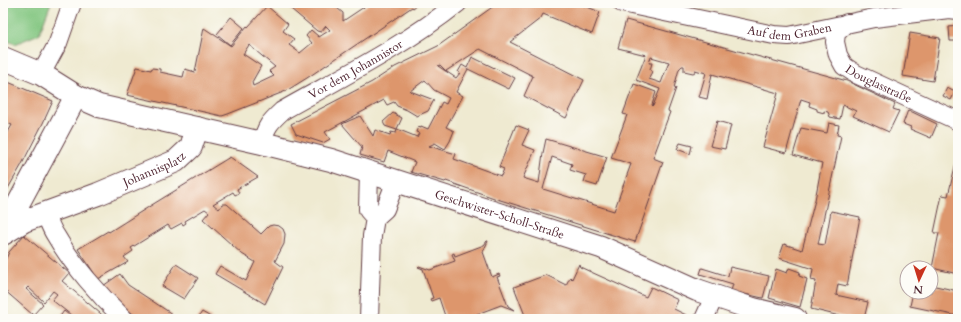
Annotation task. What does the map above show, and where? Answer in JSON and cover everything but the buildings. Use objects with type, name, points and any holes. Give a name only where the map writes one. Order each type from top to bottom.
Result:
[{"type":"main road","points":[[3,58],[41,74],[76,96],[99,106],[197,128]]},
{"type":"main road","name":"Johannisplatz","points":[[3,233],[76,96]]},
{"type":"main road","name":"Geschwister-Scholl-Straße","points":[[197,128],[331,160],[369,172],[601,247],[714,297],[753,309],[795,319]]},
{"type":"main road","name":"Johannisplatz","points":[[3,233],[24,221],[105,191],[176,161],[191,147],[197,128]]},
{"type":"main road","points":[[34,174],[38,194],[42,199],[51,204],[55,210]]},
{"type":"street","points":[[41,74],[58,43],[72,3]]},
{"type":"street","name":"Vor dem Johannistor","points":[[262,143],[264,132],[269,123],[282,111],[406,40],[458,3]]},
{"type":"street","name":"Auf dem Graben","points":[[622,3],[774,35],[789,36],[874,18],[950,9],[958,10]]},
{"type":"street","name":"Douglasstraße","points":[[847,23],[836,33],[835,42],[838,55],[844,66],[856,74],[958,121]]},
{"type":"street","points":[[369,172],[368,210],[375,218]]},
{"type":"street","points":[[372,318],[372,236],[375,218],[385,209],[396,181]]},
{"type":"street","points":[[55,210],[55,235],[69,256],[110,306],[124,319]]},
{"type":"street","points":[[704,319],[714,297]]},
{"type":"green space","points":[[3,3],[51,3],[39,34],[15,44],[3,39]]}]
